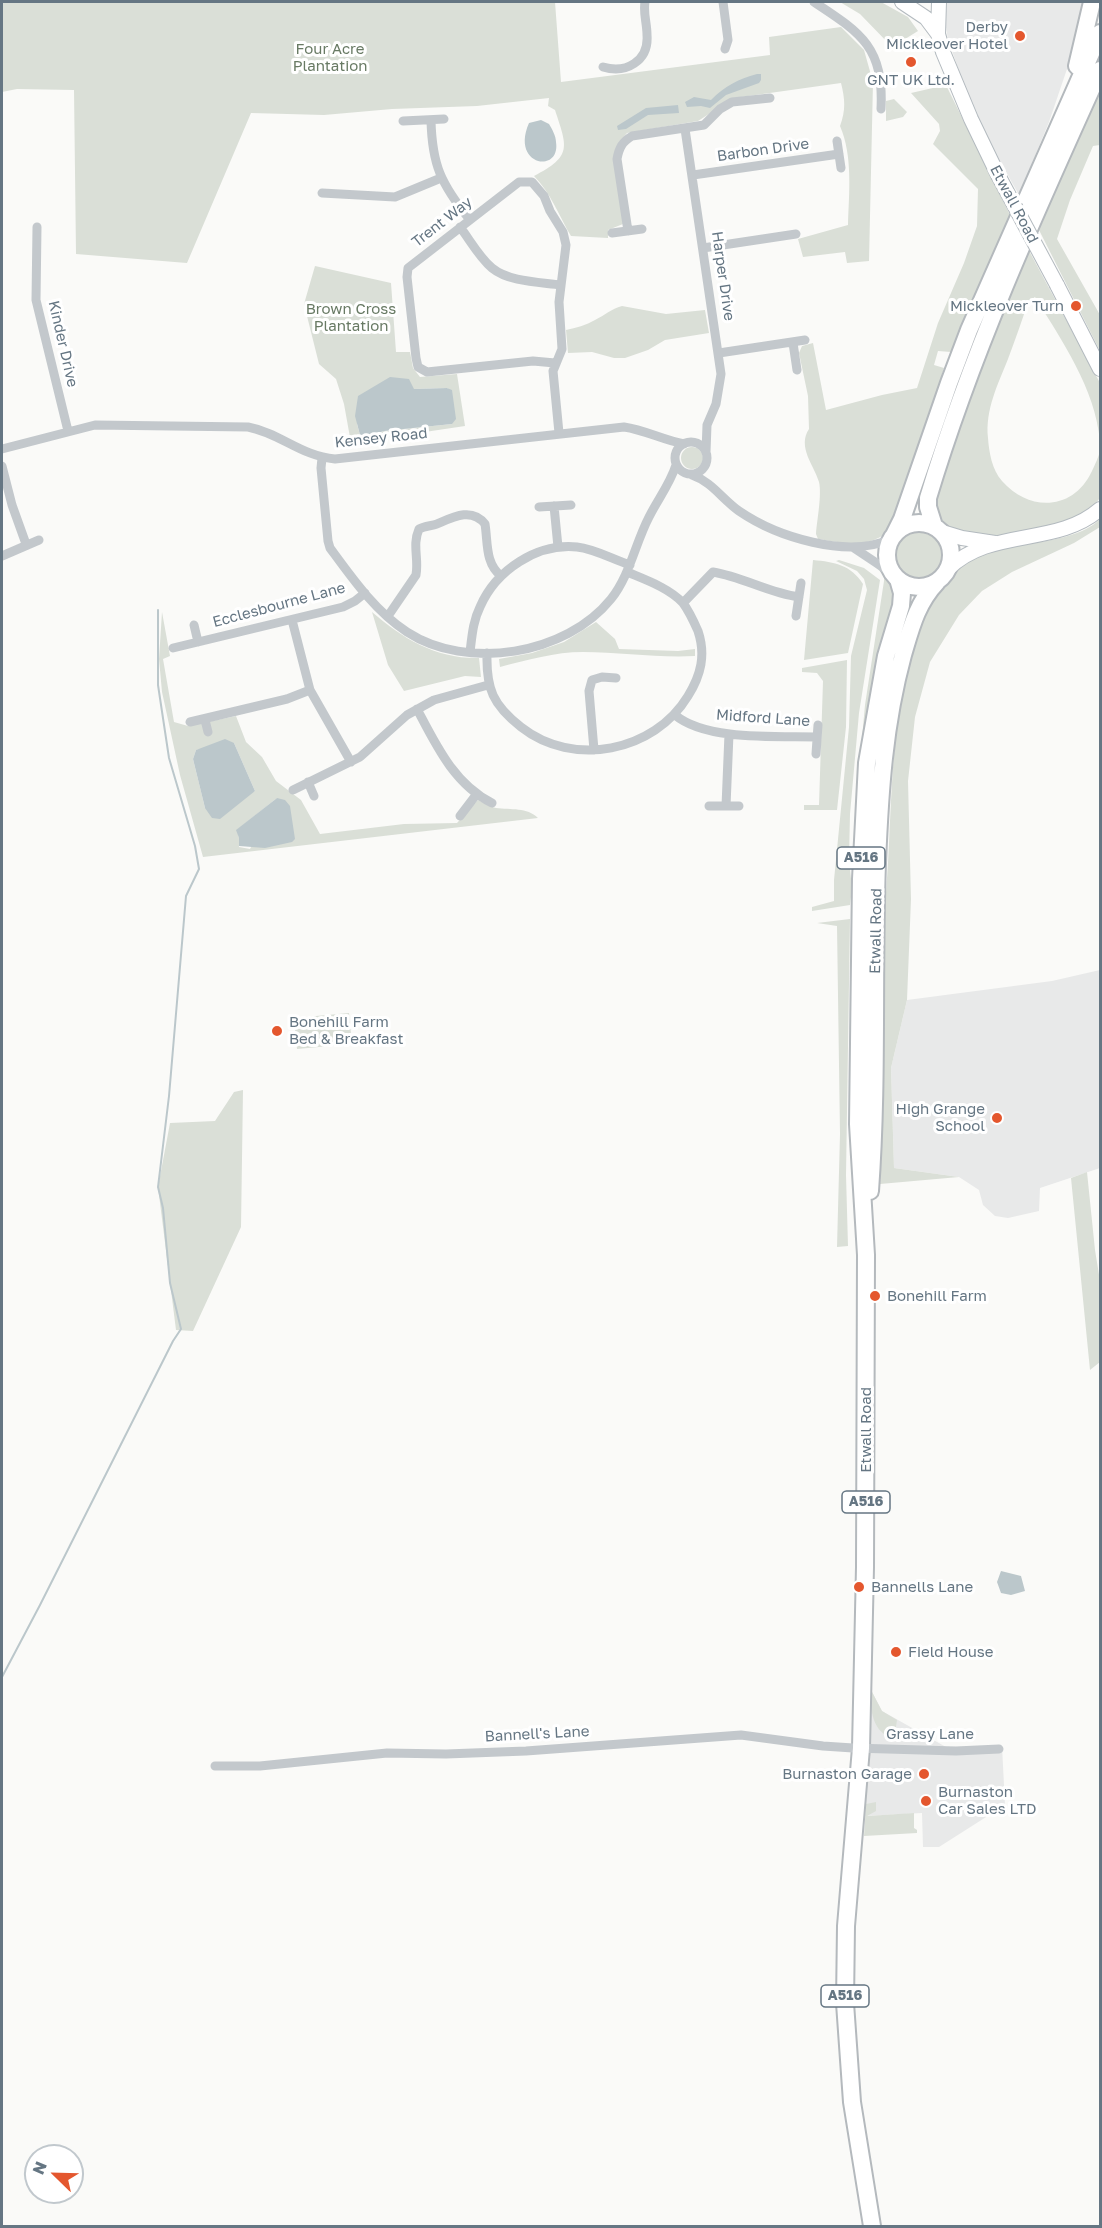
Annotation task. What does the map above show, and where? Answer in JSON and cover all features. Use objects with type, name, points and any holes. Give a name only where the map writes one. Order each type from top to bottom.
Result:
[{"type":"highway","points":[[1063,116],[1092,2]]},
{"type":"highway","points":[[1101,33],[969,330],[908,504],[888,546],[888,560],[896,576],[914,587],[926,586],[943,575],[951,561],[950,545],[938,529],[928,507],[928,498],[963,395],[1017,259],[1101,70]]},
{"type":"highway","points":[[893,537],[900,529],[913,523],[938,529]]},
{"type":"highway","name":"Etwall Road","points":[[861,1748],[866,1477],[866,1255],[874,1141],[876,892],[880,784],[890,713],[906,643],[919,606],[928,591],[943,575]]},
{"type":"highway","name":"Etwall Road","points":[[866,1255],[858,1141],[862,832],[867,763],[876,704],[886,656],[901,606],[902,593],[896,576]]},
{"type":"highway","name":"A516","points":[[861,1748],[846,1926],[845,2003],[852,2102],[872,2226]]},
{"type":"street","points":[[603,67],[625,68],[642,58],[648,36],[645,2]]},
{"type":"street","points":[[723,2],[728,40],[725,49]]},
{"type":"street","points":[[814,2],[852,27],[869,49],[882,88],[881,109]]},
{"type":"street","name":"Etwall Road","points":[[902,2],[926,18],[938,34],[962,98],[998,174],[1101,369]]},
{"type":"street","name":"Etwall Road","points":[[938,34],[939,2]]},
{"type":"street","points":[[751,88],[752,100]]},
{"type":"street","points":[[628,231],[617,159],[619,148],[625,141],[632,136],[704,125],[720,109],[732,102],[770,98]]},
{"type":"street","points":[[403,121],[444,119]]},
{"type":"street","points":[[431,120],[433,150],[441,178],[470,220]]},
{"type":"street","name":"Harper Drive","points":[[685,129],[721,374],[719,390],[707,425],[707,457]]},
{"type":"street","points":[[837,141],[841,168]]},
{"type":"street","name":"Barbon Drive","points":[[693,175],[839,154]]},
{"type":"street","points":[[322,193],[395,197],[441,178]]},
{"type":"street","name":"Trent Way","points":[[555,363],[533,361],[427,372],[418,367],[407,272],[411,265],[519,182],[532,182],[544,196],[565,238],[558,310],[562,349],[553,371],[560,434]]},
{"type":"street","points":[[778,224],[779,236]]},
{"type":"street","name":"Kinder Drive","points":[[37,227],[36,300],[68,431]]},
{"type":"street","points":[[460,227],[485,260],[498,272],[507,277],[561,285]]},
{"type":"street","points":[[612,233],[642,229]]},
{"type":"street","points":[[703,248],[796,234]]},
{"type":"street","points":[[718,353],[805,340]]},
{"type":"street","points":[[793,343],[797,370]]},
{"type":"street","name":"Kensey Road","points":[[2,449],[68,431],[111,424],[248,427],[267,432],[302,451],[322,458],[352,458],[624,427],[650,432],[662,439],[687,443]]},
{"type":"street","name":"Harper Drive","points":[[687,443],[707,425]]},
{"type":"street","points":[[662,439],[670,447],[676,462],[689,474],[714,487],[737,509],[773,530],[792,537],[854,548],[874,545],[893,537]]},
{"type":"street","points":[[322,458],[328,541],[364,593],[407,632],[448,649],[470,652],[487,653],[534,647],[556,640],[578,628],[609,601],[628,569],[648,518],[668,485],[678,450],[687,443],[700,445],[707,457],[714,487]]},
{"type":"street","points":[[668,485],[689,474],[703,470],[707,457]]},
{"type":"street","points":[[2,466],[12,505],[26,544]]},
{"type":"street","points":[[539,507],[571,505]]},
{"type":"street","points":[[554,506],[558,547]]},
{"type":"street","name":"Etwall Road","points":[[943,575],[966,554],[997,543],[1063,530],[1085,521],[1101,509]]},
{"type":"street","points":[[388,616],[417,575],[415,542],[419,529],[435,525],[447,518],[469,514],[482,520],[485,525],[490,563],[501,576]]},
{"type":"street","name":"Etwall Road","points":[[938,529],[962,538],[997,543]]},
{"type":"street","points":[[2,556],[39,540]]},
{"type":"street","points":[[470,652],[472,631],[481,604],[501,576],[529,556],[558,547],[579,547],[599,552],[683,603],[699,634],[702,661],[692,689],[675,715],[655,731],[633,742],[623,746],[594,750],[572,749],[539,739],[503,713],[488,685],[487,653]]},
{"type":"street","points":[[854,548],[896,576]]},
{"type":"street","points":[[683,603],[713,572],[781,595],[799,597]]},
{"type":"street","points":[[796,616],[801,583]]},
{"type":"street","name":"Ecclesbourne Lane","points":[[173,648],[343,607],[364,593]]},
{"type":"street","points":[[292,620],[310,690],[351,762]]},
{"type":"street","name":"Ecclesbourne Lane","points":[[194,625],[198,642]]},
{"type":"street","points":[[594,750],[589,691],[592,680],[602,677],[616,678]]},
{"type":"street","points":[[293,790],[365,753],[417,709],[434,700],[488,685]]},
{"type":"street","points":[[190,722],[287,699],[310,690]]},
{"type":"street","points":[[417,709],[461,782],[476,795],[492,803]]},
{"type":"street","name":"Midford Lane","points":[[675,715],[686,723],[729,734],[817,737]]},
{"type":"street","points":[[206,720],[208,732]]},
{"type":"street","name":"Midford Lane","points":[[816,754],[818,725]]},
{"type":"street","points":[[726,806],[729,734]]},
{"type":"street","points":[[308,782],[314,796]]},
{"type":"street","points":[[460,816],[476,795]]},
{"type":"street","points":[[709,806],[739,806]]},
{"type":"street","name":"Bannell's Lane","points":[[215,1766],[260,1766],[387,1752],[446,1754],[526,1751],[741,1735],[823,1746],[861,1748]]},
{"type":"street","name":"Grassy Lane","points":[[861,1748],[956,1751],[999,1749]]},
{"type":"shaded area","points":[[947,2],[1084,2],[1067,69],[1049,122],[1019,195],[981,127],[959,71],[945,22]]},
{"type":"shaded area","points":[[761,74],[759,83],[726,95],[710,108],[687,107],[685,102],[694,97],[711,100],[732,84]]},
{"type":"shaded area","points":[[678,105],[679,113],[648,115],[626,129],[618,130],[617,126],[646,108]]},
{"type":"shaded area","points":[[541,120],[549,124],[554,133],[555,152],[551,159],[537,161],[526,149],[525,137],[529,123]]},
{"type":"shaded area","points":[[390,377],[409,379],[414,389],[447,388],[452,390],[456,419],[452,424],[384,431],[368,436],[360,435],[355,416],[358,396]]},
{"type":"shaded area","points":[[225,739],[234,743],[255,791],[220,819],[212,818],[205,808],[193,759],[196,750]]},
{"type":"shaded area","points":[[277,798],[285,800],[290,806],[295,839],[292,842],[265,848],[239,846],[236,830]]},
{"type":"shaded area","name":"High Grange School","points":[[1100,970],[1100,1168],[1040,1188],[1039,1211],[1008,1218],[995,1216],[983,1205],[979,1190],[959,1177],[894,1168],[891,1068],[907,1000],[1052,981]]},
{"type":"shaded area","points":[[1001,1571],[1021,1576],[1025,1591],[1011,1595],[1001,1593],[997,1582]]},
{"type":"shaded area","points":[[871,1690],[882,1711],[946,1747],[1002,1746],[1005,1805],[939,1847],[923,1847],[922,1813],[865,1816]]},
{"type":"green space","name":"Four Acre Plantation","points":[[2,2],[555,2],[561,82],[770,55],[769,37],[841,27],[864,50],[873,82],[869,261],[847,263],[845,252],[803,257],[798,239],[848,225],[849,162],[840,126],[844,104],[841,83],[734,98],[698,121],[627,133],[617,145],[615,158],[623,224],[608,230],[608,238],[571,236],[550,197],[534,176],[555,162],[564,149],[555,110],[548,106],[549,98],[477,106],[392,109],[324,115],[251,113],[187,263],[76,254],[74,90],[17,89],[2,92]]},
{"type":"green space","points":[[840,2],[881,2],[908,17],[918,31],[892,47],[860,14]]},
{"type":"green space","points":[[946,85],[1010,215],[951,352],[938,351],[934,365],[944,368],[895,526],[886,534],[868,542],[850,543],[818,539],[816,534],[820,487],[806,449],[805,442],[809,429],[808,396],[799,353],[802,346],[813,343],[826,410],[917,388],[938,323],[977,226],[978,189],[933,144],[940,131],[939,124],[911,93]]},
{"type":"green space","points":[[1100,86],[1100,145],[1093,146],[1070,200],[1057,239],[1100,315],[1100,351],[1039,230]]},
{"type":"green space","points":[[894,99],[907,112],[903,117],[886,121],[886,101]]},
{"type":"green space","points":[[1027,247],[1100,383],[1100,441],[1092,402],[1076,366],[1035,297],[1028,302],[990,407],[988,443],[992,461],[999,477],[1013,491],[1025,498],[1051,503],[1074,494],[1084,484],[1100,450],[1100,498],[1084,514],[1068,522],[993,536],[964,534],[951,528],[941,519],[934,506],[961,415]]},
{"type":"green space","name":"Brown Cross Plantation","points":[[315,266],[391,283],[396,352],[410,352],[413,368],[420,377],[457,374],[465,426],[351,443],[344,404],[336,379],[319,364],[304,304]],"holes":[[[448,388],[452,424],[384,431],[368,436],[360,435],[357,424],[414,389]]]},
{"type":"green space","points":[[622,306],[666,314],[705,310],[709,333],[665,340],[648,350],[625,358],[614,358],[592,352],[568,353],[566,330],[588,323]]},
{"type":"green space","points":[[692,447],[700,450],[703,458],[700,466],[692,469],[684,466],[681,458],[684,450]]},
{"type":"green space","points":[[1100,519],[1100,527],[1074,543],[1012,572],[982,591],[959,615],[930,662],[915,717],[908,781],[911,899],[907,1000],[891,1068],[894,1168],[959,1177],[880,1184],[884,1057],[882,959],[892,785],[901,698],[915,641],[931,601],[958,569],[971,559],[987,552],[1069,536],[1086,529]]},
{"type":"green space","points":[[920,528],[930,530],[938,536],[944,544],[946,554],[944,564],[938,572],[930,578],[920,580],[910,578],[902,572],[896,564],[894,554],[896,544],[902,536],[910,530]]},
{"type":"green space","points":[[813,560],[842,566],[853,573],[863,584],[848,653],[804,660]]},
{"type":"green space","points":[[836,561],[864,568],[880,580],[859,713],[850,814],[849,859],[852,889],[850,905],[812,911],[812,907],[834,901],[834,880],[849,727],[851,656],[867,590],[864,579],[857,571]]},
{"type":"green space","points":[[873,565],[890,579],[896,600],[862,738],[884,581],[884,575]]},
{"type":"green space","points":[[162,612],[170,656],[163,659],[174,722],[188,726],[236,716],[246,742],[262,757],[276,781],[301,800],[320,834],[404,824],[457,823],[478,800],[494,807],[529,812],[538,818],[203,857],[180,775],[162,692],[159,659]],"holes":[[[234,743],[255,791],[205,808],[193,759],[196,750]],[[277,798],[250,849],[239,847],[237,830]]]},
{"type":"green space","points":[[372,612],[396,631],[421,646],[449,655],[479,658],[481,677],[465,676],[404,691],[388,665]]},
{"type":"green space","points":[[596,622],[615,639],[619,649],[678,651],[695,649],[695,656],[573,652],[500,667],[499,659],[532,653],[564,642]]},
{"type":"green space","points":[[847,660],[846,727],[837,810],[804,810],[804,805],[819,805],[823,681],[817,673],[802,672],[802,668]]},
{"type":"green space","points":[[850,919],[846,1175],[848,1246],[837,1247],[840,1134],[837,926],[817,923]]},
{"type":"green space","points":[[349,1013],[352,1044],[297,1049],[294,1018]]},
{"type":"green space","points":[[243,1090],[241,1227],[193,1331],[176,1330],[158,1187],[170,1123],[215,1121],[234,1092]]},
{"type":"green space","points":[[1087,1172],[1100,1281],[1100,1362],[1090,1370],[1071,1178]]},
{"type":"green space","points":[[871,1690],[882,1711],[897,1720],[894,1740],[881,1731],[874,1720]]},
{"type":"green space","points":[[876,1802],[876,1811],[867,1816],[914,1813],[914,1828],[917,1833],[864,1836],[866,1804]]},
{"type":"waterway","points":[[2,1677],[181,1329],[170,1283],[163,1208],[158,1187],[169,1096],[186,896],[199,869],[195,846],[169,758],[158,685],[158,610]]},
{"type":"place","name":"Derby Mickleover Hotel","points":[[1020,36]]},
{"type":"place","name":"GNT UK Ltd.","points":[[911,62]]},
{"type":"place","name":"Mickleover Turn","points":[[1076,306]]},
{"type":"place","name":"Bonehill Farm Bed & Breakfast","points":[[277,1031]]},
{"type":"place","name":"High Grange School","points":[[997,1118]]},
{"type":"place","name":"Bonehill Farm","points":[[875,1296]]},
{"type":"place","name":"Bannells Lane","points":[[859,1587]]},
{"type":"place","name":"Field House","points":[[896,1652]]},
{"type":"place","name":"Burnaston Garage","points":[[924,1774]]},
{"type":"place","name":"Burnaston Car Sales LTD","points":[[926,1801]]}]
